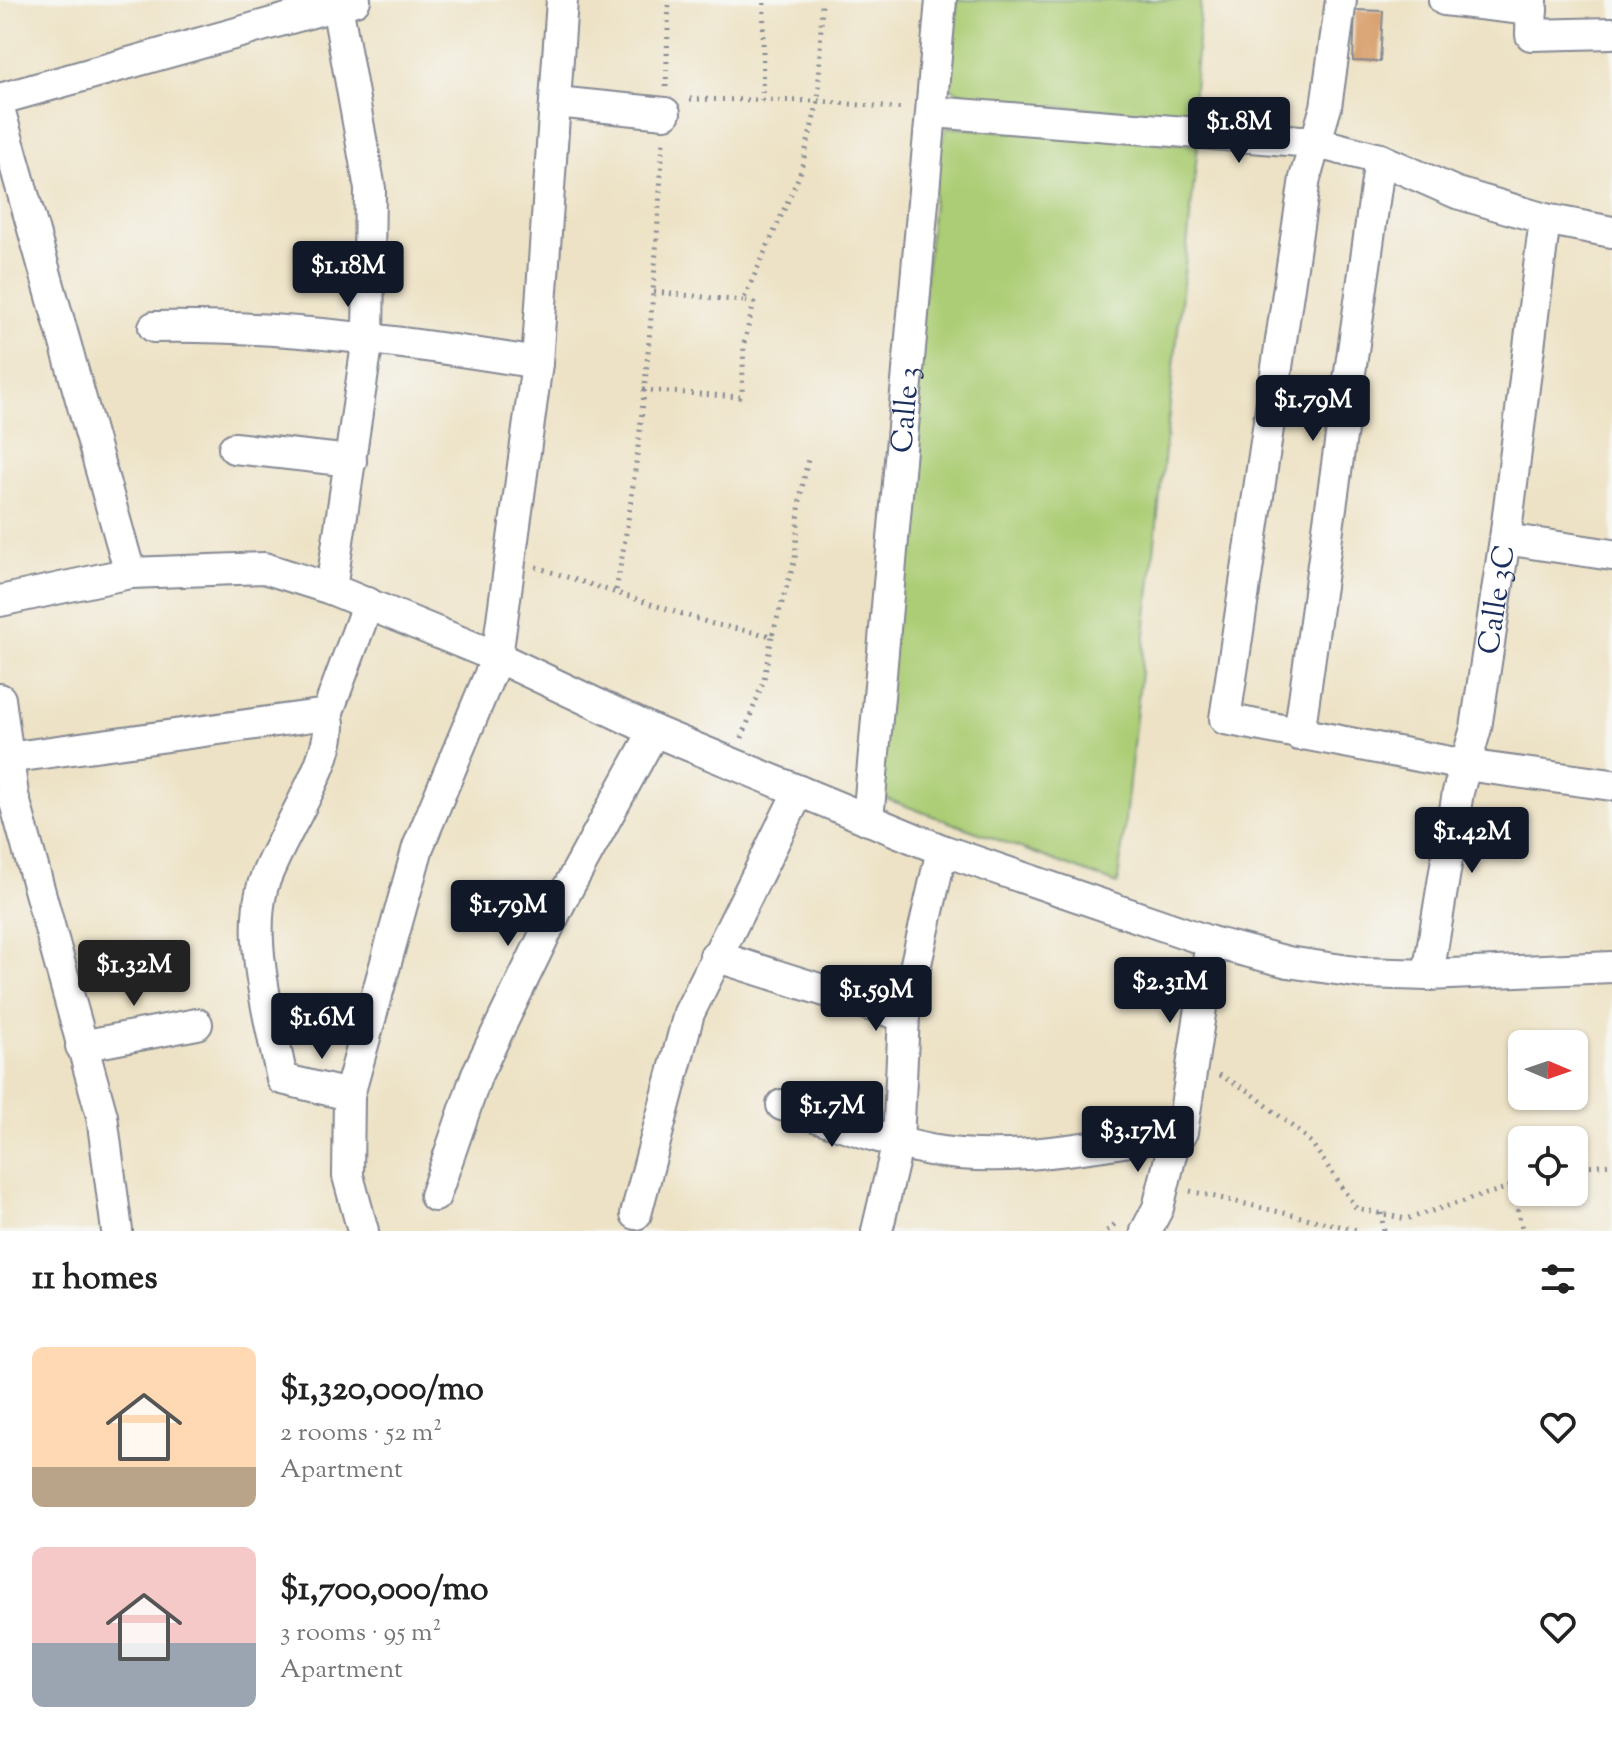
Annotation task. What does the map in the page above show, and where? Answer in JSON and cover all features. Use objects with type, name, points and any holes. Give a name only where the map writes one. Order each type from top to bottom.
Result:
[{"type":"street","points":[[363,1231],[348,1176],[349,1095],[418,847],[497,657],[537,363],[562,0]]},
{"type":"street","name":"Calle 3","points":[[868,820],[941,0]]},
{"type":"street","points":[[1341,0],[1326,107],[1313,142],[1225,719],[1465,765],[1612,785]]},
{"type":"street","points":[[1444,0],[1612,33]]},
{"type":"street","points":[[0,99],[346,3],[370,189],[368,338],[331,589]]},
{"type":"street","points":[[556,102],[665,105]]},
{"type":"street","points":[[0,112],[130,573]]},
{"type":"street","points":[[933,112],[1313,142],[1380,159],[1457,193],[1545,219],[1612,232]]},
{"type":"street","points":[[1299,735],[1380,159]]},
{"type":"street","name":"Calle 3C","points":[[1428,975],[1465,765],[1476,728],[1505,539],[1545,219]]},
{"type":"street","points":[[154,327],[234,326],[368,338],[537,363]]},
{"type":"street","points":[[234,448],[351,461]]},
{"type":"street","points":[[1505,539],[1612,555]]},
{"type":"street","points":[[0,601],[130,573],[264,568],[368,603],[497,657],[654,731],[942,850],[1211,942],[1288,962],[1363,973],[1428,975],[1612,967]]},
{"type":"street","points":[[349,1095],[282,1079],[257,922],[262,889],[297,808],[324,759],[331,731],[327,714],[368,603]]},
{"type":"street","points":[[0,699],[13,795],[102,1116],[117,1231]]},
{"type":"street","points":[[7,758],[327,714]]},
{"type":"street","points":[[435,1196],[477,1074],[562,899],[654,731]]},
{"type":"street","points":[[636,1214],[689,1013],[799,791]]},
{"type":"street","points":[[877,1231],[898,1142],[904,1016],[942,850]]},
{"type":"street","points":[[782,1105],[898,1142],[968,1154],[1077,1148],[1182,1132],[1211,942]]},
{"type":"street","points":[[715,956],[904,1016]]},
{"type":"street","points":[[81,1046],[197,1024]]},
{"type":"street","points":[[1146,1231],[1158,1208],[1176,1134]]},
{"type":"path","points":[[616,590],[628,526],[654,292],[669,0]]},
{"type":"path","points":[[762,101],[764,0]]},
{"type":"path","points":[[743,301],[800,174],[818,101],[822,0]]},
{"type":"path","points":[[665,105],[818,101],[933,112]]},
{"type":"path","points":[[643,390],[740,397],[744,343],[754,303],[654,292]]},
{"type":"path","points":[[731,763],[764,679],[772,636],[795,559],[800,498],[808,459]]},
{"type":"path","points":[[512,560],[616,590],[713,624],[772,636]]},
{"type":"path","points":[[1192,1061],[1249,1091],[1311,1142],[1356,1208],[1406,1219],[1508,1187]]},
{"type":"path","points":[[1588,1166],[1612,1164]]},
{"type":"path","points":[[1164,1184],[1273,1213],[1361,1231]]},
{"type":"path","points":[[1516,1206],[1523,1231]]},
{"type":"path","points":[[1381,1213],[1384,1231]]},
{"type":"green space","points":[[957,0],[1201,0],[1192,115],[978,102],[949,87]]},
{"type":"green space","points":[[947,127],[1198,145],[1118,884],[876,795],[937,160]]},
{"type":"building","points":[[1355,10],[1383,11],[1380,62],[1353,61]]}]
